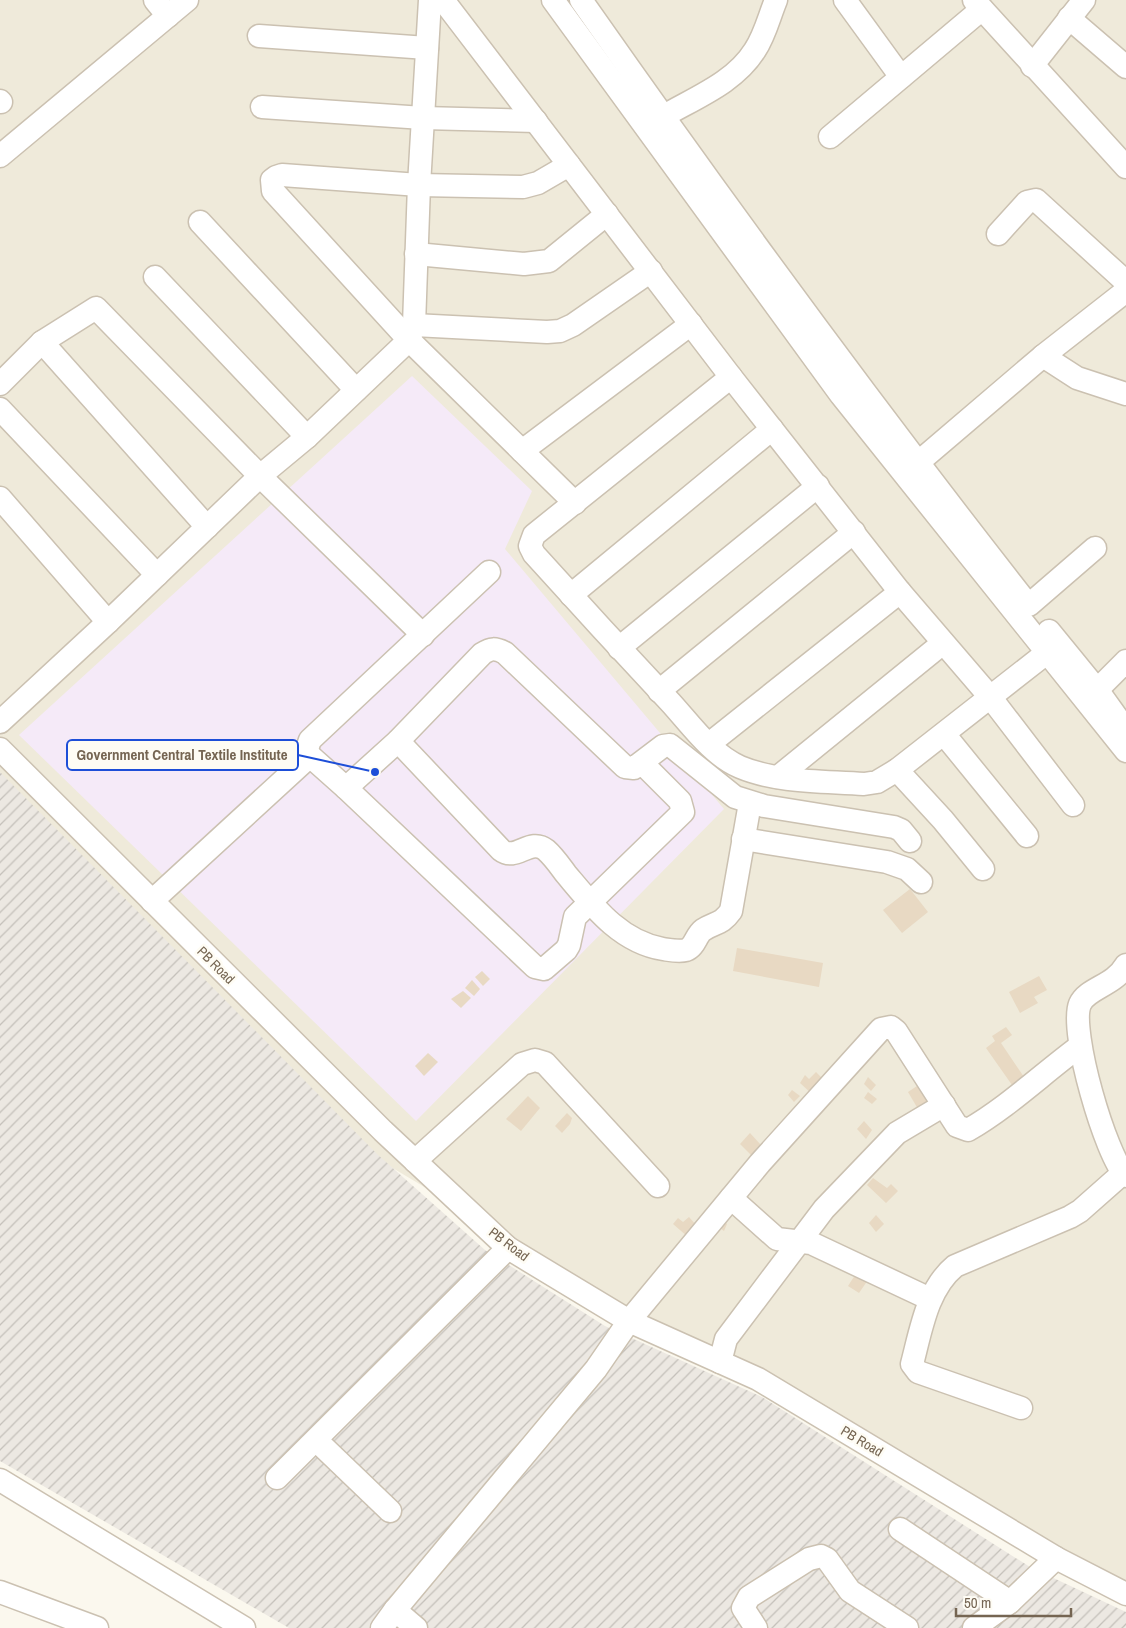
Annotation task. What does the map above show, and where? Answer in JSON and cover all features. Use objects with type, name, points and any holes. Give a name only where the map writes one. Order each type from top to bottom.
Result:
[{"type":"street","points":[[0,156],[162,8],[187,0]]},
{"type":"street","points":[[0,722],[108,622],[260,476],[306,437],[356,390],[412,333],[430,0]]},
{"type":"street","points":[[443,0],[731,377],[900,592],[990,698],[1073,805]]},
{"type":"street","points":[[553,0],[654,122],[849,389],[960,531],[1017,598],[1091,696],[1126,751]]},
{"type":"street","points":[[581,0],[654,122]]},
{"type":"street","points":[[845,0],[901,76]]},
{"type":"street","points":[[1032,66],[1084,0]]},
{"type":"street","points":[[830,136],[901,76],[978,4],[1032,66],[1126,167]]},
{"type":"street","points":[[654,122],[715,87],[745,63],[761,40],[767,5]]},
{"type":"street","points":[[1069,18],[1126,67]]},
{"type":"street","points":[[259,36],[427,48]]},
{"type":"street","points":[[262,107],[423,118],[536,121]]},
{"type":"street","points":[[570,165],[538,183],[523,187],[419,186],[282,175],[276,177],[272,186],[273,191],[412,333],[522,451],[575,503]]},
{"type":"street","points":[[998,234],[1027,202],[1036,200],[1126,282]]},
{"type":"street","points":[[416,254],[524,264],[549,261],[607,214]]},
{"type":"street","points":[[200,222],[356,390]]},
{"type":"street","points":[[412,333],[547,332],[560,330],[573,325],[651,271]]},
{"type":"street","points":[[155,277],[306,437]]},
{"type":"street","points":[[911,468],[1043,356],[1126,291]]},
{"type":"street","points":[[0,384],[42,342],[96,308],[260,476],[423,635]]},
{"type":"street","points":[[522,451],[691,324]]},
{"type":"street","points":[[42,342],[207,527]]},
{"type":"street","points":[[1043,356],[1077,378],[1126,394]]},
{"type":"street","points":[[731,377],[534,535],[530,546],[534,554],[619,648],[709,744],[729,761],[742,768],[778,776],[864,784],[877,782],[897,770],[1053,648]]},
{"type":"street","points":[[0,409],[157,575]]},
{"type":"street","points":[[571,595],[772,429]]},
{"type":"street","points":[[619,648],[818,486]]},
{"type":"street","points":[[0,498],[108,622]]},
{"type":"street","points":[[659,691],[854,532]]},
{"type":"street","points":[[1017,598],[1095,548]]},
{"type":"street","points":[[489,572],[310,740],[307,749],[310,756],[534,967],[544,969],[566,950],[572,938],[575,917],[683,812],[680,801],[642,763]]},
{"type":"street","points":[[709,744],[900,592]]},
{"type":"street","points":[[778,776],[944,643]]},
{"type":"street","points":[[346,788],[398,741],[482,654],[490,649],[497,649],[505,653],[620,763],[629,769],[642,763],[663,746],[670,745],[726,793],[750,802],[894,827],[901,830],[910,841]]},
{"type":"street","points":[[1091,696],[1123,671]]},
{"type":"street","points":[[1091,696],[1126,730]]},
{"type":"street","points":[[944,734],[1026,836]]},
{"type":"street","points":[[398,741],[506,854],[512,855],[532,846],[545,850],[589,902],[616,928],[639,943],[669,950],[686,950],[692,946],[703,930],[719,924],[731,911],[750,802]]},
{"type":"street","name":"PB Road","points":[[0,749],[415,1161],[508,1248],[629,1321],[758,1379],[1056,1558],[1126,1594]]},
{"type":"street","points":[[152,901],[310,756]]},
{"type":"street","points":[[897,770],[943,820],[983,869]]},
{"type":"street","points":[[743,840],[887,862],[907,869],[921,882]]},
{"type":"street","points":[[1021,1408],[918,1372],[913,1368],[912,1364],[930,1299],[941,1281],[955,1266],[1070,1217],[1085,1207],[1124,1174],[1094,1104],[1077,1029],[1081,1002],[1085,996],[1116,979],[1126,965]]},
{"type":"street","points":[[416,1628],[389,1619],[596,1369],[629,1321],[731,1198],[785,1134],[881,1028],[891,1027],[896,1031],[957,1126],[968,1130],[1004,1107],[1034,1080],[1080,1046]]},
{"type":"street","points":[[415,1161],[522,1064],[535,1060],[545,1063],[658,1186]]},
{"type":"street","points":[[720,1362],[726,1339],[824,1209],[886,1143],[908,1126],[944,1105]]},
{"type":"street","points":[[731,1198],[777,1239],[784,1242],[801,1240],[810,1243],[930,1299]]},
{"type":"street","points":[[277,1478],[508,1248]]},
{"type":"street","points":[[316,1440],[390,1511]]},
{"type":"street","points":[[0,1480],[244,1628]]},
{"type":"street","points":[[900,1529],[1010,1602]]},
{"type":"street","points":[[756,1628],[743,1608],[748,1597],[809,1559],[820,1556],[827,1559],[850,1591],[907,1628]]},
{"type":"street","points":[[974,1628],[1010,1602],[1056,1558]]},
{"type":"street","points":[[0,1592],[96,1628]]},
{"type":"shaded area","points":[[0,0],[1126,0],[1126,1607],[249,1082],[0,862]]},
{"type":"shaded area","points":[[412,376],[532,491],[505,549],[724,809],[416,1121],[19,735]]},
{"type":"shaded area","points":[[0,772],[377,1154],[485,1250],[605,1326],[762,1397],[1030,1567],[1126,1612],[1126,1628],[289,1628],[0,1461]]},
{"type":"building","points":[[910,889],[928,912],[902,933],[883,910]]},
{"type":"building","points":[[737,948],[823,963],[819,987],[733,971]]},
{"type":"building","points":[[482,971],[490,979],[483,986],[475,977]]},
{"type":"building","points":[[1039,976],[1047,990],[1034,997],[1038,1003],[1020,1013],[1009,992]]},
{"type":"building","points":[[472,980],[480,989],[474,996],[465,988]]},
{"type":"building","points":[[463,991],[471,998],[461,1008],[451,999]]},
{"type":"building","points":[[1006,1027],[1012,1035],[1001,1043],[1024,1077],[1012,1085],[986,1048],[995,1041],[992,1036]]},
{"type":"building","points":[[428,1053],[438,1062],[424,1076],[415,1066]]},
{"type":"building","points":[[816,1072],[825,1081],[812,1094],[800,1083],[805,1075],[809,1079]]},
{"type":"building","points":[[868,1077],[876,1085],[871,1091],[864,1084]]},
{"type":"building","points":[[920,1084],[931,1102],[918,1109],[908,1092]]},
{"type":"building","points":[[792,1090],[800,1096],[794,1102],[788,1095]]},
{"type":"building","points":[[868,1092],[877,1099],[872,1104],[864,1098]]},
{"type":"building","points":[[528,1096],[540,1108],[521,1131],[506,1119]]},
{"type":"building","points":[[567,1113],[572,1118],[570,1124],[562,1133],[555,1126]]},
{"type":"building","points":[[864,1121],[872,1130],[866,1139],[857,1129]]},
{"type":"building","points":[[750,1133],[761,1145],[751,1155],[740,1144]]},
{"type":"building","points":[[873,1178],[887,1188],[891,1184],[898,1191],[886,1203],[867,1185]]},
{"type":"building","points":[[876,1215],[884,1224],[876,1232],[869,1223]]},
{"type":"building","points":[[689,1217],[697,1226],[688,1237],[673,1224],[678,1218],[683,1222]]},
{"type":"building","points":[[721,1217],[727,1224],[724,1231],[715,1224]]},
{"type":"building","points":[[859,1269],[870,1277],[859,1293],[848,1286]]},
{"type":"place","name":"Government Central Textile Institute","points":[[375,772]]}]
